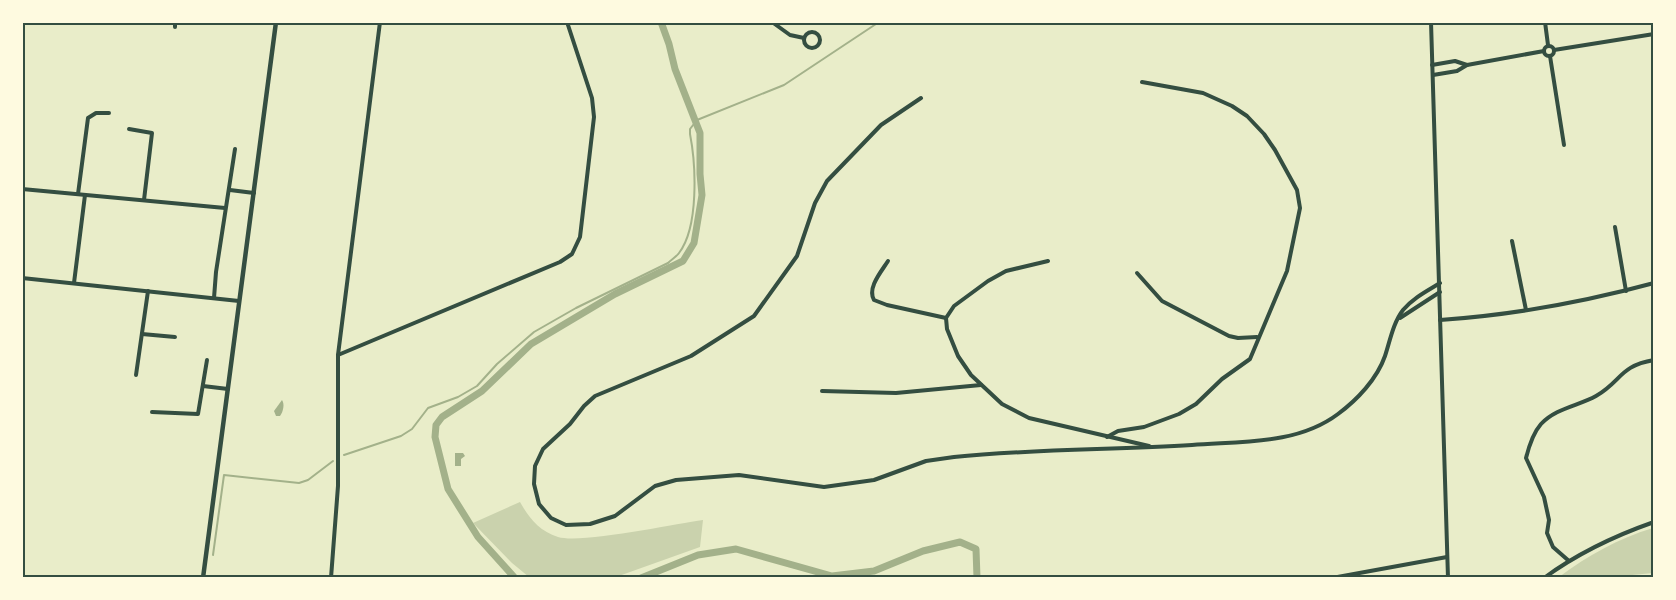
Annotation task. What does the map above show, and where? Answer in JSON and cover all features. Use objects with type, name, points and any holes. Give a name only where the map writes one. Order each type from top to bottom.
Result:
[{"type":"street","points":[[203,578],[276,22]]},
{"type":"street","points":[[332,578],[338,486],[338,355],[380,22]]},
{"type":"street","points":[[338,355],[560,262],[575,250],[580,237],[594,117],[592,98],[567,22]]},
{"type":"street","points":[[772,22],[790,35],[804,38]]},
{"type":"street","points":[[1431,22],[1448,578]]},
{"type":"street","points":[[1432,75],[1457,71],[1467,65],[1544,51],[1548,46],[1545,22]]},
{"type":"street","points":[[815,33],[820,38],[820,43],[815,48],[810,48],[805,44],[804,38],[807,34],[815,33]]},
{"type":"street","points":[[1548,46],[1554,50],[1654,34]]},
{"type":"street","points":[[1550,56],[1554,50]]},
{"type":"street","points":[[1544,51],[1550,56],[1564,145]]},
{"type":"street","points":[[1432,65],[1455,62],[1467,65]]},
{"type":"street","points":[[1108,437],[1118,431],[1136,429],[1163,421],[1196,404],[1222,379],[1247,362],[1254,351],[1257,337],[1290,262],[1300,208],[1297,190],[1270,142],[1247,116],[1232,106],[1203,93],[1142,82]]},
{"type":"street","points":[[921,98],[866,139],[827,181],[815,203],[797,256],[754,316],[691,356],[595,396],[584,406],[570,424],[543,449],[537,460],[533,476],[535,494],[544,512],[566,525],[590,524],[615,516],[655,486],[695,477],[739,475],[824,487],[874,480],[916,464],[946,457],[1156,448],[1286,437],[1319,426],[1344,409],[1370,382],[1382,363],[1398,319],[1414,300],[1440,283]]},
{"type":"street","points":[[78,194],[88,118],[96,113],[109,113]]},
{"type":"street","points":[[129,129],[152,133],[144,200]]},
{"type":"street","points":[[214,298],[225,208],[230,190],[235,149]]},
{"type":"street","points":[[22,189],[225,208]]},
{"type":"street","points":[[230,190],[254,193]]},
{"type":"street","points":[[74,284],[85,195]]},
{"type":"street","points":[[1615,227],[1626,291]]},
{"type":"street","points":[[1512,241],[1526,310]]},
{"type":"street","points":[[888,260],[872,289],[874,300],[887,305],[946,318]]},
{"type":"street","points":[[1048,260],[1006,271],[988,281],[954,306],[946,318],[947,330],[958,356],[981,385],[1002,404],[1029,418],[1156,448]]},
{"type":"street","points":[[1137,273],[1154,294],[1166,304],[1228,336],[1238,338],[1257,337]]},
{"type":"street","points":[[22,278],[240,301]]},
{"type":"street","points":[[1440,320],[1493,316],[1626,291],[1654,283]]},
{"type":"street","points":[[136,374],[148,291]]},
{"type":"street","points":[[1398,319],[1440,292]]},
{"type":"street","points":[[142,334],[175,337]]},
{"type":"street","points":[[152,412],[198,414],[207,360]]},
{"type":"street","points":[[1569,561],[1553,547],[1546,533],[1550,520],[1544,497],[1526,458],[1530,445],[1542,422],[1561,409],[1595,396],[1609,388],[1629,367],[1654,360]]},
{"type":"street","points":[[822,391],[896,392],[981,385]]},
{"type":"street","points":[[203,386],[228,389]]},
{"type":"street","points":[[1544,578],[1569,561],[1622,533],[1654,522]]},
{"type":"street","points":[[1332,578],[1447,557]]},
{"type":"shaded area","points":[[282,400],[282,412],[280,416],[276,416],[274,411]]},
{"type":"shaded area","points":[[455,453],[463,453],[465,456],[461,459],[461,466],[455,466]]},
{"type":"shaded area","points":[[520,502],[531,519],[540,528],[558,537],[586,538],[606,536],[703,520],[700,547],[616,577],[529,577],[512,563],[473,523]]},
{"type":"shaded area","points":[[1653,528],[1653,573],[1622,576],[1559,577],[1604,548]]},
{"type":"waterway","points":[[515,578],[478,537],[448,489],[435,437],[436,425],[442,417],[482,391],[531,344],[615,294],[683,261],[694,243],[702,195],[700,133],[675,69],[661,22]]},
{"type":"waterway","points":[[344,455],[401,436],[412,429],[428,408],[458,397],[477,386],[497,364],[534,332],[576,308],[668,263],[679,253],[690,228],[694,195],[694,162],[690,129],[697,120],[784,85],[879,22]]},
{"type":"waterway","points":[[213,555],[224,475],[299,483],[308,480],[333,461]]},
{"type":"waterway","points":[[641,578],[698,555],[736,549],[832,576],[874,571],[923,551],[960,542],[976,549],[977,578]]}]
